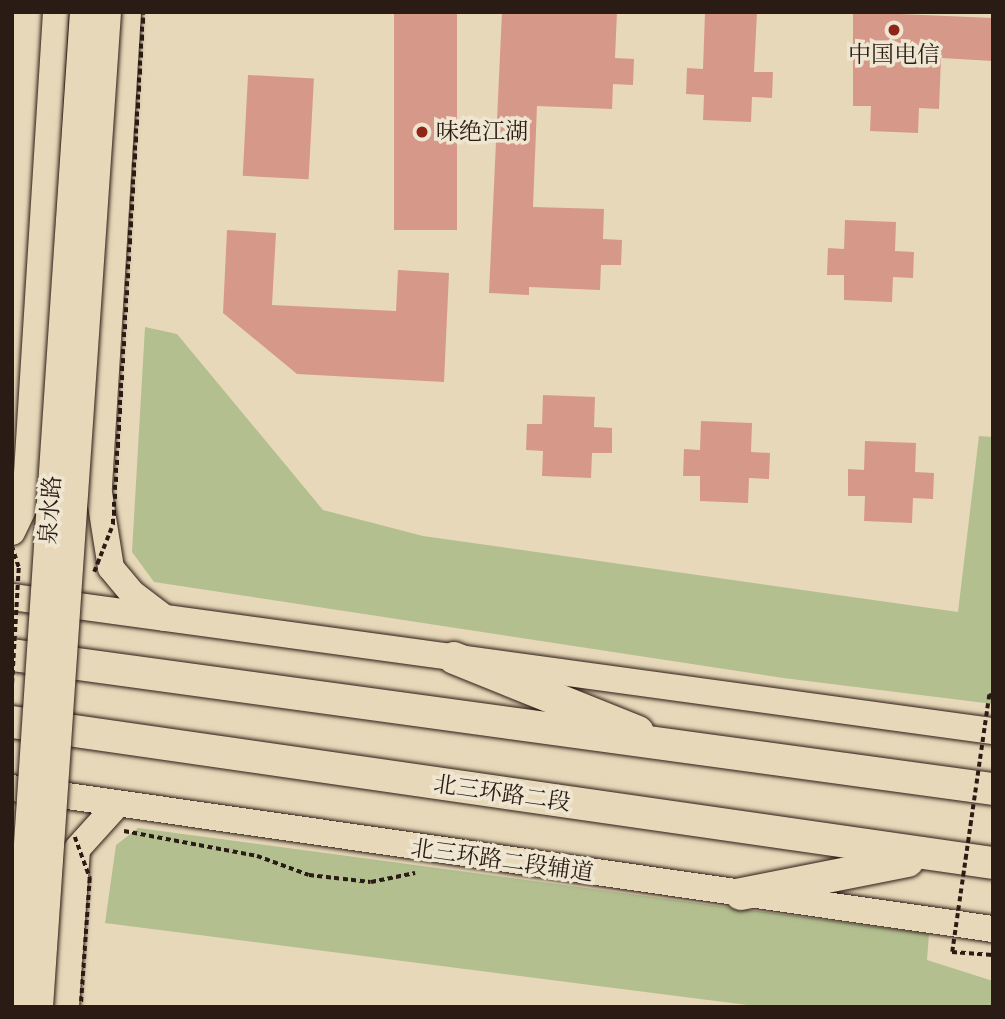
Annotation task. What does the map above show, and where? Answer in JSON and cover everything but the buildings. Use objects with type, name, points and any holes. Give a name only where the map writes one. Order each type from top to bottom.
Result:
[{"type":"highway","points":[[12,655],[681,750],[993,789]]},
{"type":"highway","points":[[454,658],[681,750]]},
{"type":"highway","name":"北三环路二段","points":[[12,722],[931,857],[993,863]]},
{"type":"highway","points":[[899,776],[993,779]]},
{"type":"highway","points":[[741,894],[931,857]]},
{"type":"main road","points":[[12,532],[25,505],[56,12]]},
{"type":"main road","name":"泉水路","points":[[16,1007],[83,12]]},
{"type":"main road","points":[[40,1007],[108,12]]},
{"type":"main road","points":[[128,12],[99,493],[111,568],[133,594],[166,619]]},
{"type":"main road","points":[[12,597],[993,731]]},
{"type":"main road","name":"北三环路二段辅道","points":[[12,788],[115,807],[993,929]]},
{"type":"main road","points":[[66,1007],[77,849],[84,828],[115,807]]},
{"type":"path","points":[[89,584],[113,524],[143,12]]},
{"type":"path","points":[[12,546],[19,568],[12,690]]},
{"type":"path","points":[[991,696],[951,952],[993,955]]},
{"type":"path","points":[[81,1007],[90,878],[84,828],[257,856],[309,875],[371,882],[415,873]]},
{"type":"green space","points":[[145,327],[177,334],[323,510],[423,536],[958,612],[979,436],[993,437],[993,704],[783,678],[154,582],[132,552]]},
{"type":"green space","points":[[138,828],[929,934],[927,960],[993,981],[993,1007],[763,1007],[105,923],[116,845]]},
{"type":"place","name":"中国电信","points":[[894,30]]},
{"type":"place","name":"味绝江湖","points":[[422,132]]}]
